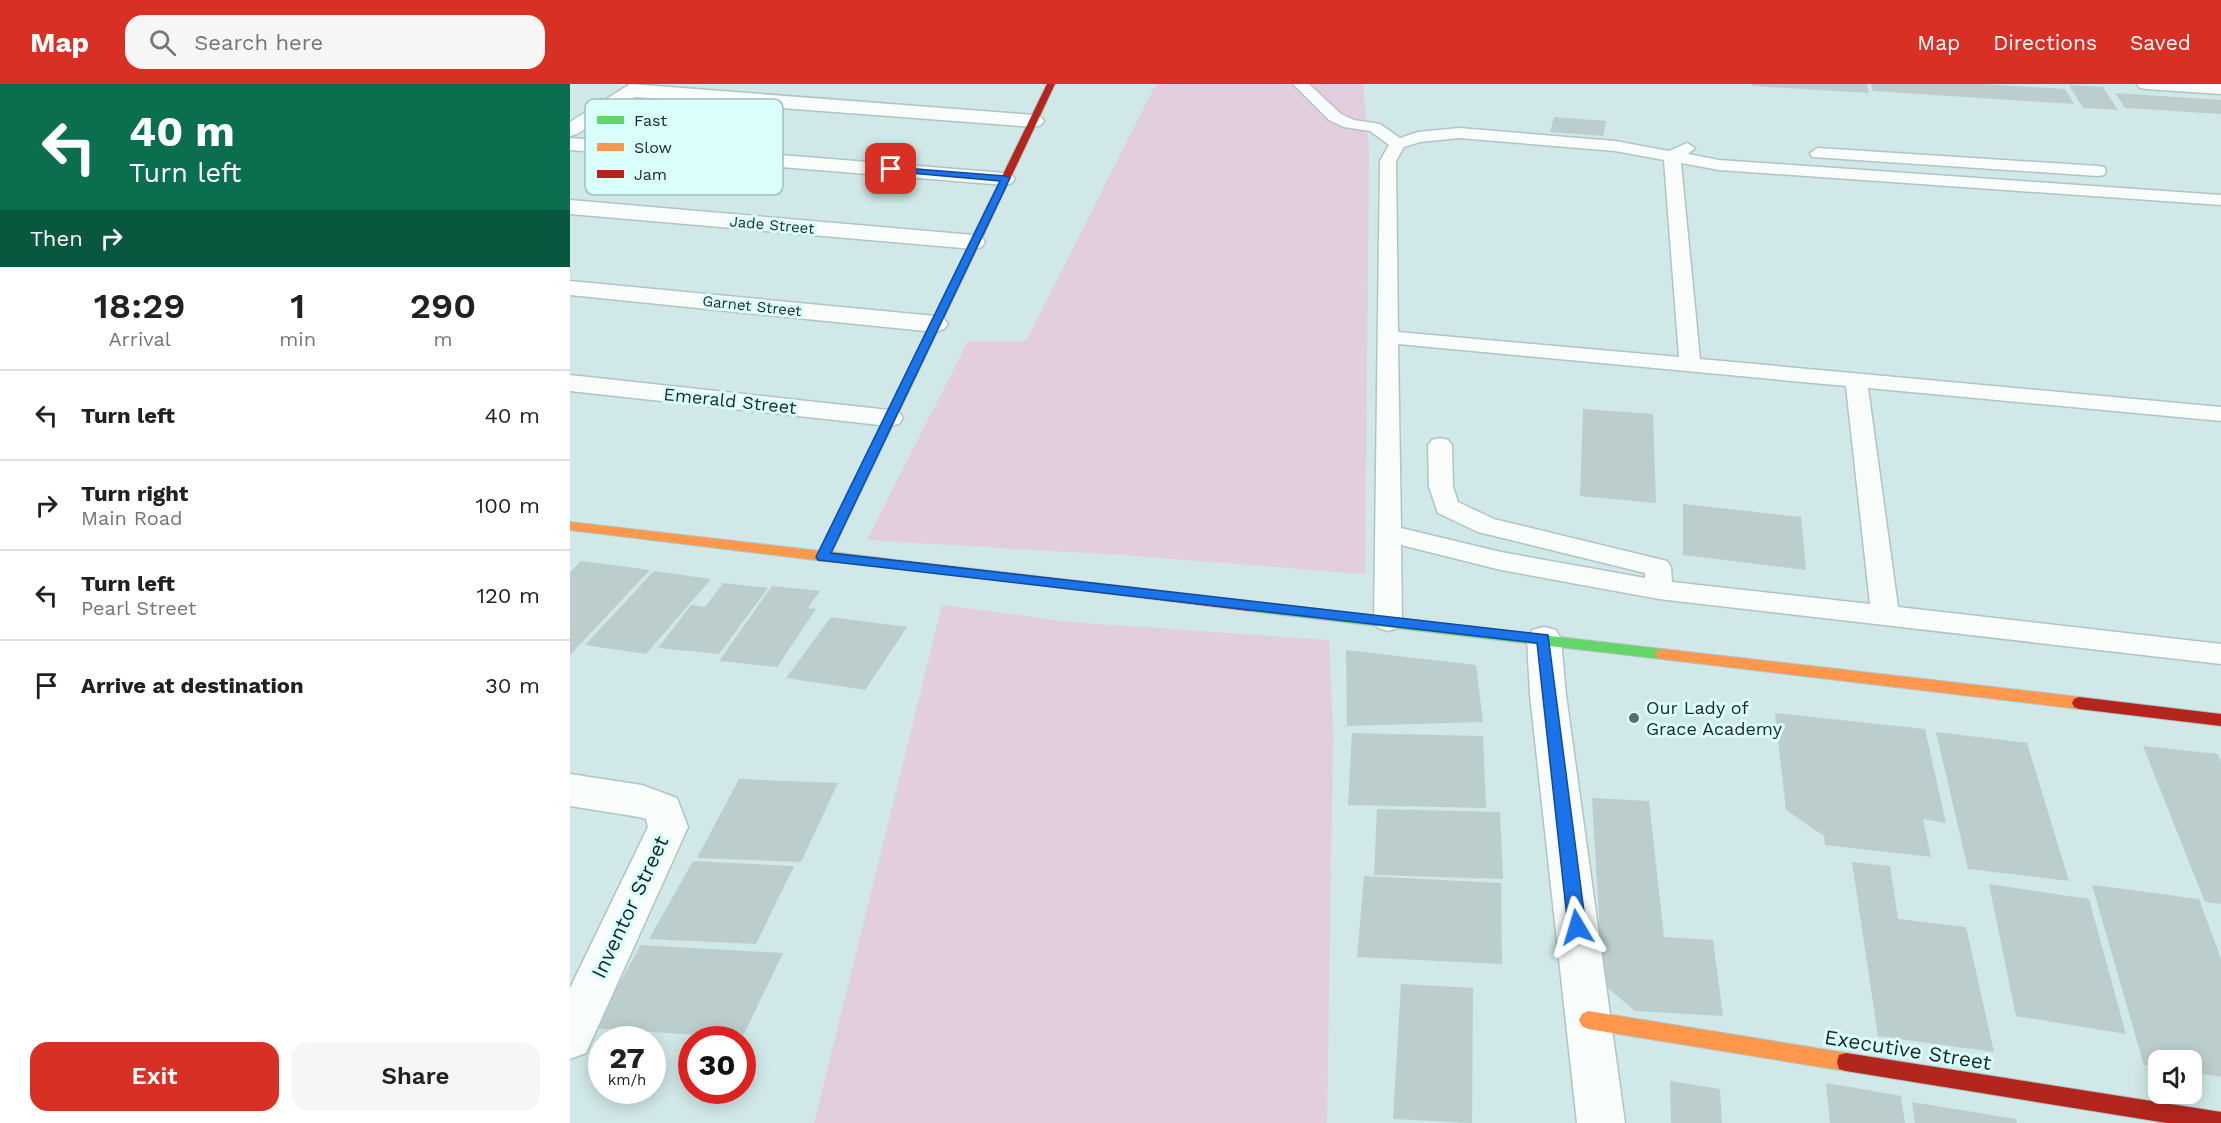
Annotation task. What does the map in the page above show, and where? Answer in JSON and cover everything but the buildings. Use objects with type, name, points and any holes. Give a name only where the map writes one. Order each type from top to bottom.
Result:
[{"type":"street","points":[[823,557],[1051,84]]},
{"type":"street","points":[[2146,84],[2221,88]]},
{"type":"street","points":[[619,99],[638,87],[778,99]]},
{"type":"street","points":[[783,99],[1034,121]]},
{"type":"street","points":[[570,130],[585,121]]},
{"type":"street","points":[[570,144],[585,145]]},
{"type":"street","points":[[783,161],[1005,178]]},
{"type":"street","name":"Jade Street","points":[[570,207],[974,242]]},
{"type":"street","name":"Garnet Street","points":[[570,288],[935,324]]},
{"type":"street","name":"Emerald Street","points":[[570,383],[889,418]]},
{"type":"street","points":[[570,526],[2221,720]]},
{"type":"street","points":[[1544,639],[1548,695],[1601,1123]]},
{"type":"street","name":"Inventor Street","points":[[570,790],[642,801],[663,809],[668,827],[570,1037]]},
{"type":"street","name":"Executive Street","points":[[1588,1020],[2221,1122]]},
{"type":"lane","points":[[1300,84],[1335,117],[1350,124],[1374,127],[1398,144]]},
{"type":"lane","points":[[1388,621],[1388,161],[1398,144],[1418,137],[1459,134],[1614,146],[1719,165],[2221,200]]},
{"type":"lane","points":[[1672,156],[1688,148],[1728,148]]},
{"type":"lane","points":[[1795,152],[2098,171]]},
{"type":"lane","points":[[1672,156],[1690,365]]},
{"type":"lane","points":[[1388,337],[2221,414]]},
{"type":"lane","points":[[1856,380],[1885,615]]},
{"type":"lane","points":[[1440,445],[1441,487],[1447,507],[1487,526],[1658,567],[1659,590]]},
{"type":"lane","points":[[1389,534],[1502,561],[1659,590],[2221,654]]},
{"type":"shaded area","points":[[1156,84],[1363,84],[1369,151],[1365,574],[1120,555],[867,540],[968,341],[1026,341]]},
{"type":"shaded area","points":[[942,605],[1070,622],[1329,640],[1333,736],[1327,1123],[814,1123]]},
{"type":"traffic: fast","points":[[1249,606],[1662,654]]},
{"type":"traffic: slow","points":[[823,557],[979,234]]},
{"type":"traffic: slow","points":[[570,526],[897,564]]},
{"type":"traffic: slow","points":[[1662,654],[2079,703]]},
{"type":"traffic: slow","points":[[1588,1020],[1846,1062]]},
{"type":"traffic: jam","points":[[979,234],[1051,84]]},
{"type":"traffic: jam","points":[[897,564],[1249,606]]},
{"type":"traffic: jam","points":[[2079,703],[2221,720]]},
{"type":"traffic: jam","points":[[1846,1062],[2221,1122]]},
{"type":"place","name":"Our Lady of Grace Academy","points":[[1634,718]]},
{"type":"route","points":[[891,169],[1005,178],[823,557],[1544,639],[1548,695],[1577,927]]}]
